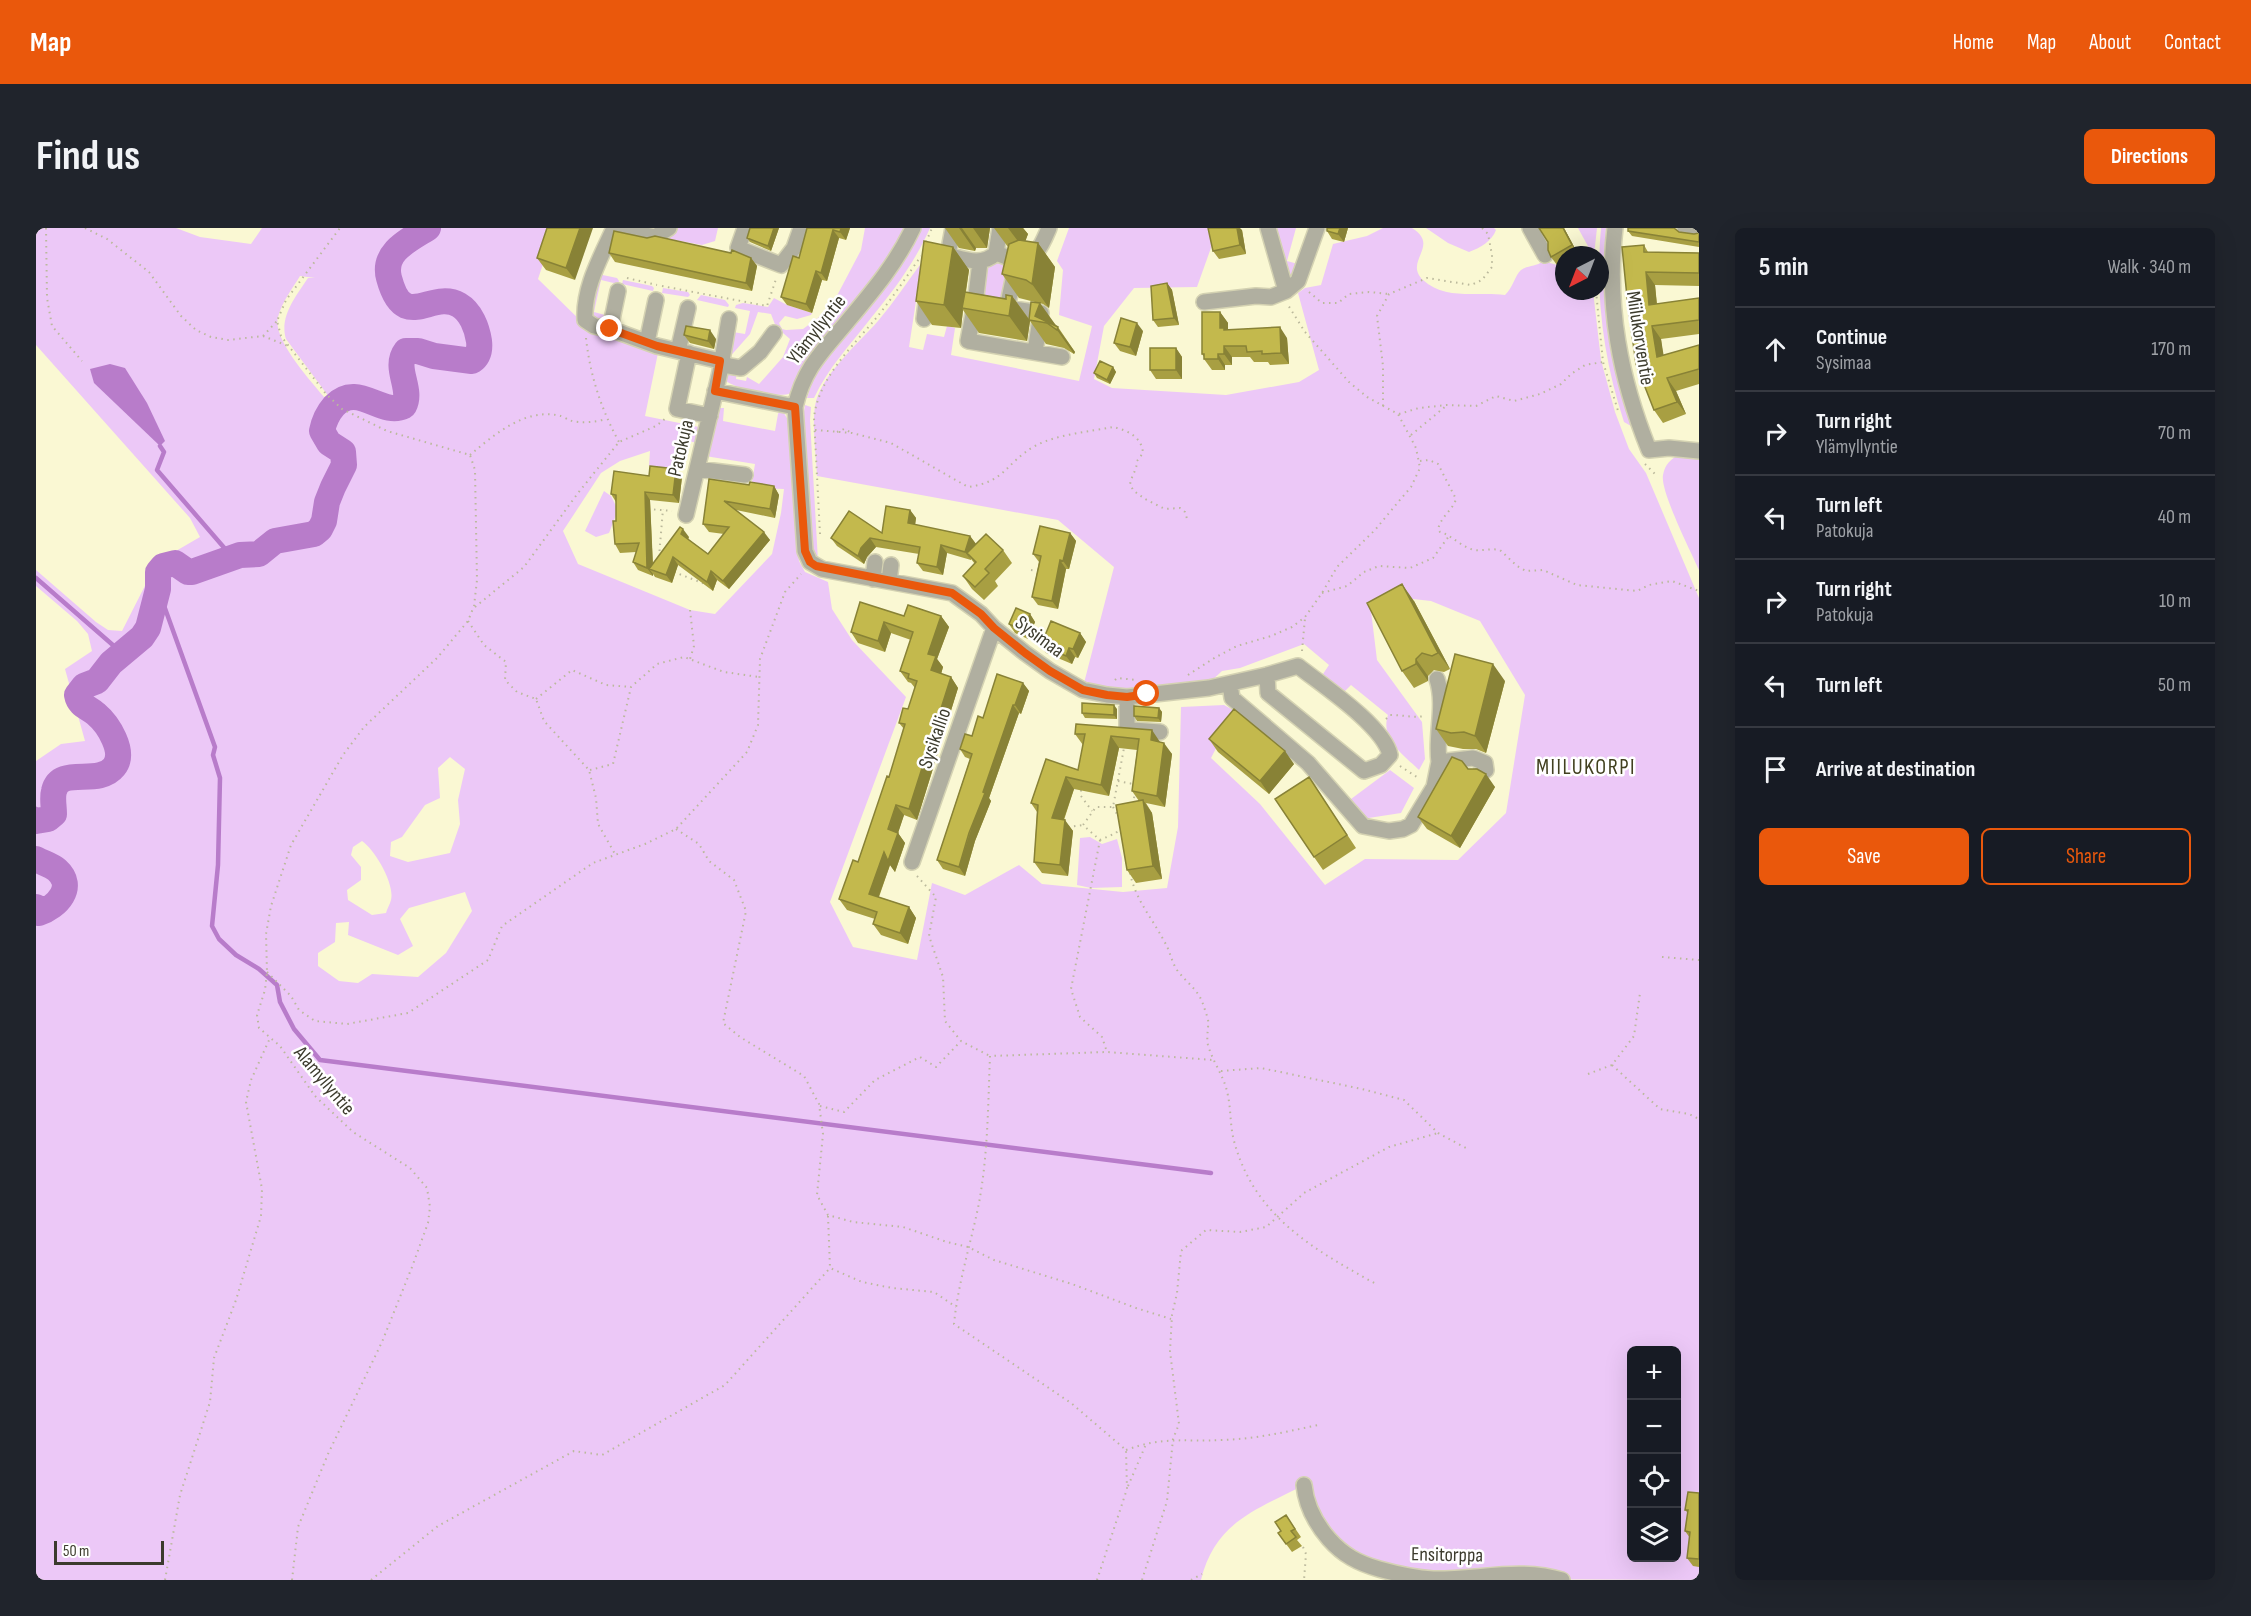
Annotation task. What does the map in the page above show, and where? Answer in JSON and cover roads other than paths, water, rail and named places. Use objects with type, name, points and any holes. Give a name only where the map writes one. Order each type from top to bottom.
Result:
[{"type":"street","points":[[669,228],[655,237],[614,228],[594,273],[584,306],[585,320],[594,326],[741,368],[760,352],[774,333]]},
{"type":"street","points":[[745,228],[738,248],[781,265],[794,248],[801,228]]},
{"type":"street","name":"Ylämyllyntie","points":[[816,566],[805,551],[795,407],[800,386],[809,368],[898,257],[913,228]]},
{"type":"street","points":[[948,255],[953,228]]},
{"type":"street","points":[[924,319],[928,264],[932,254],[980,262],[990,259],[996,254],[1000,228]]},
{"type":"street","points":[[996,254],[1017,261],[1032,256],[1040,249],[1049,228]]},
{"type":"street","points":[[1268,228],[1288,288]]},
{"type":"street","points":[[1204,302],[1256,296],[1271,297],[1288,288],[1317,228]]},
{"type":"street","points":[[1530,228],[1545,255]]},
{"type":"street","name":"Miilukorventie","points":[[1615,228],[1611,263],[1613,322],[1628,395],[1649,450],[1669,447],[1699,451]]},
{"type":"street","points":[[1685,228],[1699,230]]},
{"type":"street","points":[[1007,308],[1017,261]]},
{"type":"street","points":[[980,262],[968,341],[1062,357]]},
{"type":"street","points":[[610,329],[620,284]]},
{"type":"street","points":[[647,342],[656,300]]},
{"type":"street","points":[[975,304],[1041,313],[1035,352]]},
{"type":"street","points":[[688,308],[677,409],[710,416]]},
{"type":"street","name":"Patokuja","points":[[686,515],[710,416],[729,319]]},
{"type":"street","points":[[715,391],[795,407]]},
{"type":"street","points":[[1699,446],[1699,451]]},
{"type":"street","points":[[697,469],[746,474]]},
{"type":"street","points":[[873,579],[875,562]]},
{"type":"street","points":[[889,581],[891,565]]},
{"type":"street","name":"Sysimaa","points":[[816,566],[952,593],[1050,671],[1083,690],[1107,695],[1127,697],[1237,682],[1298,666],[1377,731],[1388,746],[1390,755],[1381,765],[1364,771],[1268,693],[1267,675]]},
{"type":"street","name":"Sysikallio","points":[[912,862],[994,628]]},
{"type":"street","points":[[1237,682],[1232,698],[1308,763],[1364,826],[1389,831],[1411,825],[1434,787],[1439,762],[1437,745],[1441,708],[1437,679]]},
{"type":"street","points":[[1127,697],[1127,730]]},
{"type":"street","points":[[1110,729],[1160,732]]},
{"type":"street","points":[[1439,762],[1473,758],[1485,763],[1486,770],[1481,773]]},
{"type":"street","name":"Ensitorppa","points":[[1304,1485],[1305,1495],[1314,1518],[1324,1534],[1344,1555],[1357,1562],[1389,1572],[1434,1579],[1529,1574],[1562,1580]]},
{"type":"waterway","points":[[36,821],[48,819],[54,814],[53,794],[58,783],[71,777],[99,776],[107,773],[117,761],[117,746],[106,724],[82,704],[77,695],[84,686],[97,681],[111,663],[142,637],[148,628],[158,589],[158,572],[163,566],[175,563],[188,572],[192,572],[240,555],[259,554],[275,541],[314,534],[324,521],[327,502],[344,465],[343,452],[329,443],[322,431],[326,418],[334,406],[343,399],[352,397],[387,407],[404,406],[406,393],[401,364],[406,351],[472,361],[476,357],[479,352],[477,331],[470,316],[463,308],[449,302],[410,307],[402,304],[395,295],[389,278],[389,261],[405,242],[428,228]]},
{"type":"waterway","points":[[160,446],[164,452],[157,470],[233,558]]},
{"type":"waterway","points":[[36,578],[122,653]]},
{"type":"waterway","points":[[158,589],[215,747],[213,755],[220,778],[218,865],[212,926],[219,939],[236,955],[259,969],[277,985],[280,1002],[294,1029],[320,1060],[1211,1173]]},
{"type":"waterway","points":[[36,809],[48,819]]},
{"type":"waterway","points":[[36,859],[57,870],[65,883],[62,896],[52,906],[39,913],[36,907]]},
{"type":"district","name":"MIILUKORPI","points":[[1586,766]]}]
